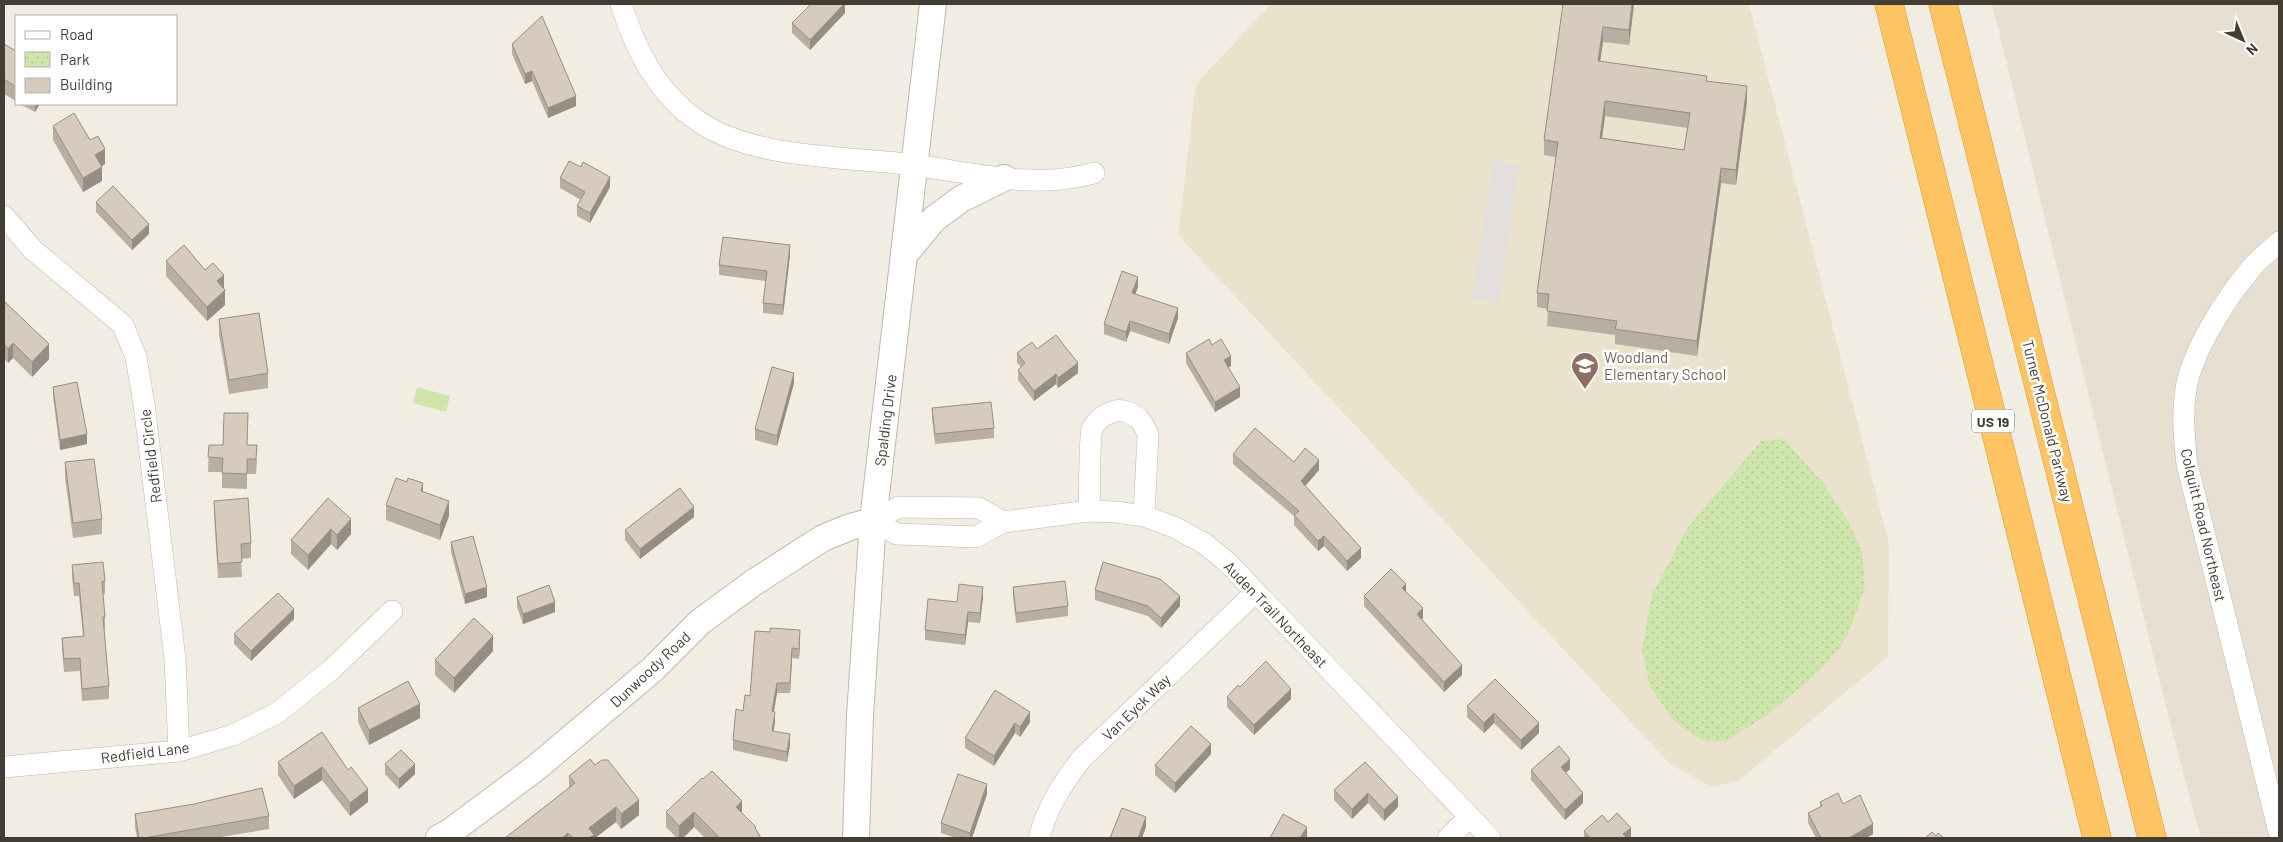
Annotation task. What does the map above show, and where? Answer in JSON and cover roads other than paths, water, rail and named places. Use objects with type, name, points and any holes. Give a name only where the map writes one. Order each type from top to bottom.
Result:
[{"type":"highway","name":"US 19","points":[[1889,4],[2097,838]]},
{"type":"highway","name":"Turner McDonald Parkway","points":[[1943,4],[2152,838]]},
{"type":"street","points":[[621,4],[632,36],[645,64],[671,98],[701,123],[734,140],[769,149],[915,165],[1004,178],[1055,181],[1094,173]]},
{"type":"street","name":"Spalding Drive","points":[[856,838],[860,716],[873,521],[933,4]]},
{"type":"street","points":[[905,254],[941,214],[961,199],[1004,178]]},
{"type":"street","name":"Redfield Circle","points":[[4,216],[34,250],[123,325],[136,358],[144,404],[175,659],[179,751]]},
{"type":"street","name":"Colquitt Road Northeast","points":[[2279,242],[2254,265],[2214,321],[2198,349],[2186,387],[2182,427],[2186,464],[2279,832]]},
{"type":"street","points":[[1089,511],[1092,429],[1103,415],[1122,410],[1138,418],[1144,425],[1148,435],[1144,516]]},
{"type":"street","points":[[873,521],[899,507],[979,508],[1003,522]]},
{"type":"street","name":"Auden Trail Northeast","points":[[873,521],[897,534],[976,537],[1003,522],[1089,511],[1144,516],[1176,528],[1205,544],[1228,562],[1490,838]]},
{"type":"street","name":"Dunwoody Road","points":[[439,838],[537,767],[652,669],[700,622],[753,583],[823,538],[850,527],[873,521]]},
{"type":"street","name":"Van Eyck Way","points":[[1039,838],[1044,820],[1060,786],[1082,758],[1256,592]]},
{"type":"street","name":"Redfield Lane","points":[[4,767],[179,751],[233,735],[277,712],[332,669],[392,611]]},
{"type":"street","points":[[1448,838],[1470,817]]},
{"type":"place","name":"Woodland Elementary School","points":[[1585,390]]}]
